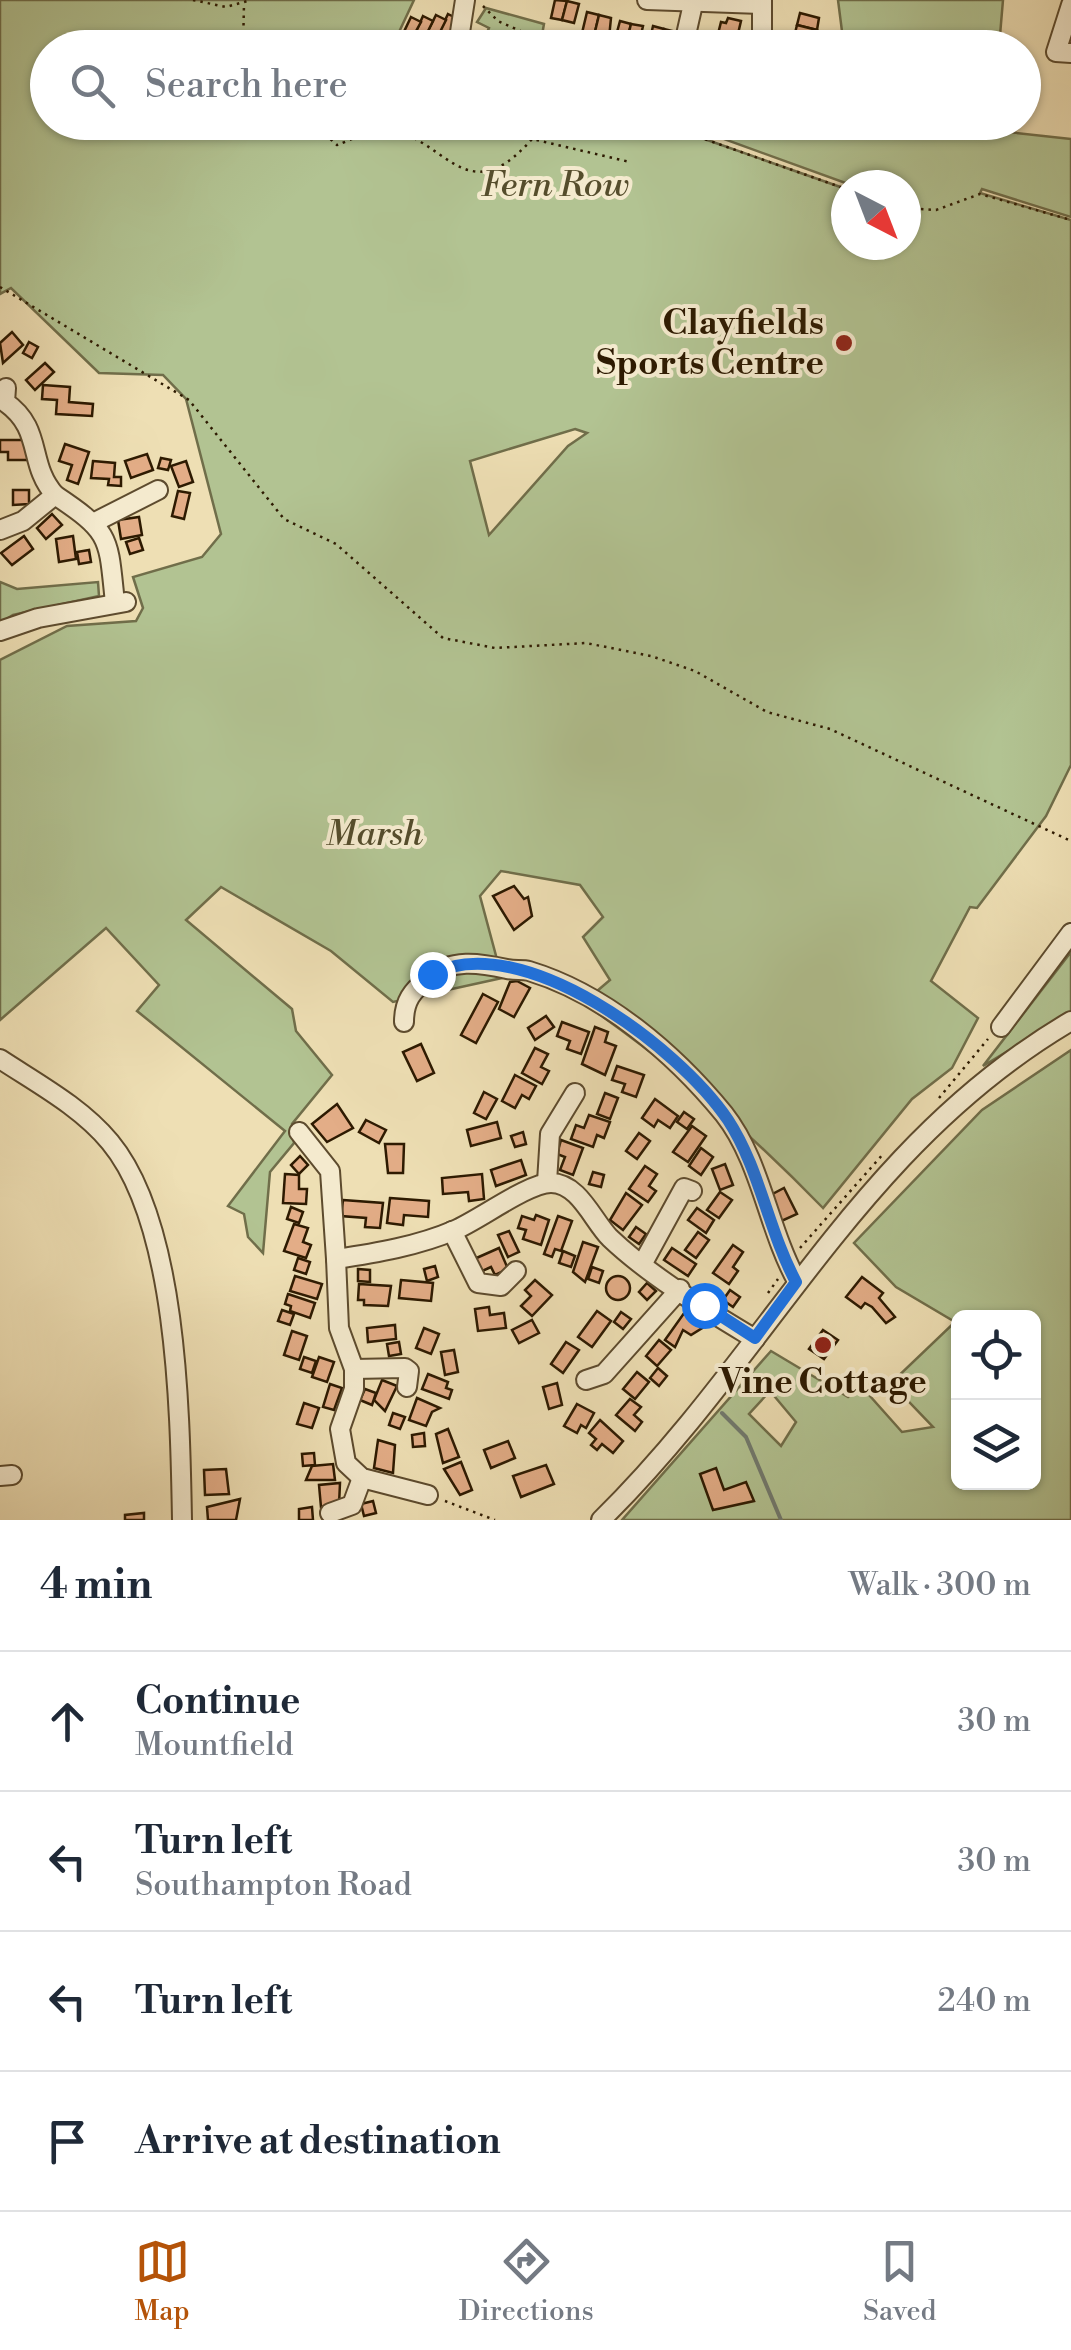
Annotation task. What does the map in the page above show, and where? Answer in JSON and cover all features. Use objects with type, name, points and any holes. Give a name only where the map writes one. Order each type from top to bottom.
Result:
[{"type":"street","points":[[460,30],[465,0]]},
{"type":"street","points":[[647,0],[693,4],[761,2],[762,30]]},
{"type":"street","points":[[687,30],[693,4]]},
{"type":"street","points":[[1071,5],[1056,52],[1071,53]]},
{"type":"street","points":[[0,631],[38,618],[121,602],[108,542],[96,522],[55,495],[43,482],[34,434],[20,412],[4,398]]},
{"type":"street","points":[[96,522],[158,490]]},
{"type":"street","points":[[0,530],[23,522],[55,495]]},
{"type":"street","points":[[1001,1027],[1071,933]]},
{"type":"street","points":[[404,1022],[404,1005],[422,983],[451,964],[468,963],[525,970],[622,1016],[726,1117],[742,1145],[796,1282]]},
{"type":"street","points":[[601,1520],[696,1416],[856,1206],[918,1140],[1023,1049],[1071,1021]]},
{"type":"street","points":[[0,1059],[97,1128],[128,1165],[146,1202],[158,1247],[174,1378],[182,1520]]},
{"type":"street","points":[[547,1182],[550,1134],[576,1093]]},
{"type":"street","points":[[299,1132],[330,1171],[339,1328],[354,1368],[354,1388],[340,1428],[346,1463],[362,1478],[421,1487]]},
{"type":"street","points":[[336,1259],[452,1232],[547,1182],[569,1189],[614,1241],[755,1338]]},
{"type":"street","points":[[643,1263],[683,1184]]},
{"type":"street","points":[[452,1232],[478,1283],[501,1286],[516,1271]]},
{"type":"street","points":[[586,1380],[604,1374],[680,1289]]},
{"type":"street","points":[[354,1368],[405,1368],[410,1372],[407,1388]]},
{"type":"street","points":[[330,1513],[352,1505],[362,1478]]},
{"type":"path","points":[[193,0],[226,7],[251,0]]},
{"type":"path","points":[[480,0],[498,21],[518,30]]},
{"type":"path","points":[[243,30],[244,3]]},
{"type":"path","points":[[414,140],[454,168],[489,170],[515,158],[531,140]]},
{"type":"path","points":[[536,140],[630,162]]},
{"type":"path","points":[[708,140],[831,183]]},
{"type":"path","points":[[921,209],[936,210],[980,194],[1071,220]]},
{"type":"path","points":[[0,287],[189,400],[284,520],[336,544],[442,638],[496,648],[586,643],[651,656],[696,671],[768,712],[830,728],[1071,841]]},
{"type":"path","points":[[421,1487],[495,1520]]},
{"type":"green space","points":[[0,0],[414,0],[400,30],[30,30],[30,140],[707,140],[831,184],[831,260],[921,260],[921,170],[831,170],[831,178],[727,140],[1041,140],[1041,136],[1071,139],[1071,217],[982,189],[980,193],[1071,220],[1071,765],[1046,816],[977,908],[970,907],[931,981],[978,1018],[952,1068],[912,1099],[823,1208],[708,1100],[583,1003],[610,980],[583,937],[603,917],[580,885],[501,871],[480,896],[502,978],[393,1002],[331,951],[221,887],[186,920],[292,1009],[296,1031],[332,1075],[292,1124],[294,1143],[270,1172],[263,1253],[248,1237],[244,1214],[228,1206],[285,1131],[137,1011],[159,985],[106,928],[0,1020],[0,660],[67,626],[136,621],[143,608],[133,577],[202,557],[221,534],[186,399],[163,375],[99,373],[11,288],[0,294]],"holes":[[[575,429],[587,433],[568,446],[489,535],[470,461]]]},
{"type":"green space","points":[[838,0],[1003,0],[1000,30],[842,30]]},
{"type":"green space","points":[[486,8],[544,24],[543,30],[488,30],[477,22]]},
{"type":"green space","points":[[0,582],[17,589],[98,582],[99,596],[13,615],[0,623]]},
{"type":"green space","points":[[1071,952],[1071,1013],[983,1066]]},
{"type":"green space","points":[[1071,1050],[1071,1520],[622,1520],[771,1351],[848,1397],[861,1386],[902,1432],[933,1427],[891,1383],[951,1326],[951,1490],[1041,1490],[1041,1310],[951,1310],[951,1320],[896,1287],[854,1243],[982,1110]],"holes":[[[770,1391],[796,1422],[781,1446],[749,1414]]]},
{"type":"building","points":[[555,0],[567,1],[562,20],[551,18]]},
{"type":"building","points":[[567,1],[579,4],[574,23],[562,20]]},
{"type":"building","points":[[587,12],[599,15],[595,30],[583,30]]},
{"type":"building","points":[[800,13],[819,18],[817,30],[797,25]]},
{"type":"building","points":[[448,14],[458,19],[453,30],[440,30]]},
{"type":"building","points":[[436,15],[446,20],[441,30],[428,30]]},
{"type":"building","points":[[599,15],[611,18],[610,30],[595,30]]},
{"type":"building","points":[[423,16],[433,21],[428,30],[417,30]]},
{"type":"building","points":[[411,17],[421,22],[417,30],[405,30]]},
{"type":"building","points":[[728,18],[741,21],[739,30],[719,30],[721,22],[726,23]]},
{"type":"building","points":[[620,21],[631,24],[630,30],[618,30]]},
{"type":"building","points":[[631,24],[643,26],[642,30],[630,30]]},
{"type":"building","points":[[12,332],[23,345],[3,363],[0,343]]},
{"type":"building","points":[[29,342],[38,347],[32,358],[23,353]]},
{"type":"building","points":[[45,363],[54,372],[35,390],[26,380]]},
{"type":"building","points":[[43,385],[70,387],[69,402],[93,404],[92,416],[56,414],[57,400],[42,399]]},
{"type":"building","points":[[0,440],[30,440],[30,460],[8,460],[8,452],[0,452]]},
{"type":"building","points":[[65,444],[89,452],[78,484],[67,480],[72,465],[59,461]]},
{"type":"building","points":[[147,454],[153,470],[131,478],[125,461]]},
{"type":"building","points":[[161,458],[171,460],[168,470],[158,468]]},
{"type":"building","points":[[93,461],[115,463],[114,477],[121,477],[121,486],[108,485],[109,479],[91,478]]},
{"type":"building","points":[[186,461],[193,482],[179,487],[171,466]]},
{"type":"building","points":[[13,490],[29,490],[29,504],[13,505]]},
{"type":"building","points":[[178,491],[190,493],[184,519],[172,516]]},
{"type":"building","points":[[52,514],[62,525],[46,539],[37,528]]},
{"type":"building","points":[[139,517],[142,535],[121,539],[118,520]]},
{"type":"building","points":[[24,536],[33,549],[12,565],[1,553]]},
{"type":"building","points":[[73,536],[76,559],[59,562],[56,539]]},
{"type":"building","points":[[139,538],[143,550],[130,554],[126,542]]},
{"type":"building","points":[[89,550],[91,562],[79,564],[77,552]]},
{"type":"building","points":[[514,886],[524,899],[528,897],[532,916],[514,930],[493,896]]},
{"type":"building","points":[[510,982],[530,988],[514,1017],[499,1009]]},
{"type":"building","points":[[483,994],[498,1002],[476,1043],[461,1035]]},
{"type":"building","points":[[546,1016],[554,1027],[535,1040],[528,1028]]},
{"type":"building","points":[[562,1022],[589,1032],[581,1054],[567,1049],[570,1041],[557,1036]]},
{"type":"building","points":[[595,1027],[608,1032],[605,1042],[616,1046],[605,1075],[582,1064]]},
{"type":"building","points":[[421,1044],[434,1073],[417,1081],[403,1052]]},
{"type":"building","points":[[535,1048],[548,1054],[541,1067],[549,1071],[542,1084],[522,1073]]},
{"type":"building","points":[[617,1066],[644,1075],[636,1097],[622,1092],[625,1084],[612,1080]]},
{"type":"building","points":[[515,1075],[536,1086],[529,1099],[522,1095],[515,1108],[502,1101]]},
{"type":"building","points":[[484,1092],[497,1099],[486,1119],[474,1113]]},
{"type":"building","points":[[605,1093],[618,1098],[610,1119],[597,1114]]},
{"type":"building","points":[[655,1099],[678,1116],[670,1128],[658,1120],[654,1127],[642,1118]]},
{"type":"building","points":[[337,1104],[353,1128],[327,1142],[312,1124]]},
{"type":"building","points":[[684,1112],[694,1119],[687,1129],[677,1122]]},
{"type":"building","points":[[589,1115],[610,1122],[604,1138],[597,1135],[593,1147],[571,1139],[576,1125],[584,1128]]},
{"type":"building","points":[[366,1120],[386,1130],[379,1143],[359,1132]]},
{"type":"building","points":[[497,1122],[501,1138],[471,1146],[467,1130]]},
{"type":"building","points":[[692,1126],[706,1136],[688,1162],[673,1152]]},
{"type":"building","points":[[523,1132],[526,1144],[515,1147],[511,1136]]},
{"type":"building","points":[[639,1133],[650,1141],[637,1159],[626,1151]]},
{"type":"building","points":[[561,1140],[583,1148],[573,1175],[560,1170],[565,1157],[557,1154]]},
{"type":"building","points":[[385,1144],[404,1144],[403,1173],[388,1173]]},
{"type":"building","points":[[701,1148],[713,1157],[701,1175],[689,1166]]},
{"type":"building","points":[[300,1156],[308,1165],[299,1174],[291,1165]]},
{"type":"building","points":[[521,1160],[526,1175],[496,1186],[491,1170]]},
{"type":"building","points":[[725,1164],[733,1185],[720,1190],[712,1169]]},
{"type":"building","points":[[645,1166],[657,1174],[649,1186],[656,1191],[648,1202],[629,1189]]},
{"type":"building","points":[[593,1172],[604,1175],[601,1187],[589,1184]]},
{"type":"building","points":[[285,1174],[299,1175],[299,1189],[307,1189],[306,1204],[283,1203]]},
{"type":"building","points":[[482,1174],[484,1199],[469,1201],[468,1192],[443,1194],[442,1178]]},
{"type":"building","points":[[784,1188],[797,1214],[777,1223],[765,1198]]},
{"type":"building","points":[[720,1192],[732,1200],[719,1218],[707,1210]]},
{"type":"building","points":[[626,1193],[642,1205],[623,1230],[610,1220]]},
{"type":"building","points":[[390,1198],[429,1201],[428,1217],[404,1215],[403,1225],[387,1223]]},
{"type":"building","points":[[343,1200],[383,1203],[380,1228],[365,1227],[366,1218],[341,1216]]},
{"type":"building","points":[[291,1207],[303,1212],[299,1223],[287,1219]]},
{"type":"building","points":[[697,1208],[714,1220],[706,1233],[688,1220]]},
{"type":"building","points":[[536,1215],[549,1220],[541,1245],[523,1239],[526,1230],[518,1228],[522,1216],[534,1220]]},
{"type":"building","points":[[558,1216],[572,1221],[561,1251],[555,1249],[552,1257],[544,1254]]},
{"type":"building","points":[[294,1224],[308,1228],[303,1242],[311,1245],[306,1258],[284,1251]]},
{"type":"building","points":[[636,1227],[646,1234],[639,1244],[629,1237]]},
{"type":"building","points":[[509,1231],[519,1252],[508,1257],[498,1235]]},
{"type":"building","points":[[698,1232],[709,1240],[696,1258],[685,1250]]},
{"type":"building","points":[[583,1242],[598,1247],[585,1282],[573,1272]]},
{"type":"building","points":[[733,1245],[743,1252],[733,1267],[738,1271],[729,1284],[713,1273]]},
{"type":"building","points":[[499,1248],[508,1269],[495,1275],[491,1267],[478,1273],[472,1260]]},
{"type":"building","points":[[672,1248],[696,1264],[688,1276],[664,1260]]},
{"type":"building","points":[[563,1251],[575,1256],[571,1267],[559,1263]]},
{"type":"building","points":[[298,1258],[310,1262],[306,1274],[294,1270]]},
{"type":"building","points":[[435,1266],[438,1277],[427,1281],[424,1269]]},
{"type":"building","points":[[592,1267],[603,1271],[599,1283],[588,1279]]},
{"type":"building","points":[[358,1269],[370,1270],[370,1282],[358,1281]]},
{"type":"building","points":[[295,1276],[322,1284],[317,1299],[290,1291]]},
{"type":"building","points":[[618,1276],[630,1288],[618,1300],[606,1288]]},
{"type":"building","points":[[862,1277],[883,1293],[879,1298],[895,1317],[886,1323],[872,1307],[865,1303],[861,1308],[846,1297]]},
{"type":"building","points":[[401,1280],[433,1283],[431,1301],[399,1298]]},
{"type":"building","points":[[535,1280],[552,1295],[532,1316],[521,1306],[531,1296],[525,1290]]},
{"type":"building","points":[[647,1283],[656,1291],[647,1300],[639,1292]]},
{"type":"building","points":[[359,1284],[391,1286],[388,1306],[364,1305],[364,1300],[358,1300]]},
{"type":"building","points":[[730,1290],[740,1297],[733,1307],[723,1300]]},
{"type":"building","points":[[288,1294],[315,1303],[310,1318],[290,1311],[291,1306],[285,1304]]},
{"type":"building","points":[[489,1307],[490,1315],[504,1313],[506,1328],[478,1331],[475,1309]]},
{"type":"building","points":[[687,1309],[707,1325],[691,1335],[683,1330],[675,1347],[665,1340]]},
{"type":"building","points":[[282,1310],[294,1314],[290,1325],[278,1321]]},
{"type":"building","points":[[597,1311],[611,1321],[592,1347],[578,1337]]},
{"type":"building","points":[[621,1312],[631,1319],[623,1329],[614,1322]]},
{"type":"building","points":[[532,1320],[539,1333],[519,1343],[512,1330]]},
{"type":"building","points":[[395,1325],[396,1339],[368,1342],[367,1328]]},
{"type":"building","points":[[424,1328],[439,1334],[431,1354],[416,1348]]},
{"type":"building","name":"Vine Cottage","points":[[823,1330],[838,1340],[824,1359],[809,1349]]},
{"type":"building","points":[[292,1331],[307,1336],[299,1360],[284,1355]]},
{"type":"building","points":[[659,1340],[671,1350],[657,1366],[646,1356]]},
{"type":"building","points":[[399,1342],[401,1354],[389,1356],[387,1344]]},
{"type":"building","points":[[566,1342],[579,1350],[563,1373],[551,1364]]},
{"type":"building","points":[[454,1350],[458,1372],[445,1375],[441,1352]]},
{"type":"building","points":[[304,1357],[316,1361],[312,1373],[300,1369]]},
{"type":"building","points":[[319,1357],[334,1362],[327,1382],[312,1377]]},
{"type":"building","points":[[658,1368],[667,1376],[659,1386],[650,1378]]},
{"type":"building","points":[[637,1372],[649,1382],[635,1399],[623,1389]]},
{"type":"building","points":[[428,1374],[448,1382],[446,1388],[452,1390],[449,1399],[422,1389]]},
{"type":"building","points":[[382,1380],[397,1386],[385,1411],[374,1400]]},
{"type":"building","points":[[557,1383],[562,1405],[549,1409],[543,1387]]},
{"type":"building","points":[[330,1384],[342,1388],[334,1410],[323,1407]]},
{"type":"building","points":[[365,1389],[376,1393],[372,1405],[360,1400]]},
{"type":"building","points":[[417,1398],[440,1408],[432,1412],[426,1426],[409,1420]]},
{"type":"building","points":[[630,1399],[641,1407],[634,1415],[642,1422],[635,1431],[616,1415]]},
{"type":"building","points":[[304,1403],[319,1408],[312,1428],[297,1424]]},
{"type":"building","points":[[577,1404],[594,1413],[586,1428],[581,1425],[577,1433],[564,1426]]},
{"type":"building","points":[[393,1413],[405,1417],[400,1429],[389,1425]]},
{"type":"building","points":[[600,1420],[623,1441],[613,1453],[602,1444],[597,1450],[591,1445],[596,1439],[589,1433]]},
{"type":"building","points":[[448,1429],[459,1457],[443,1463],[436,1434]]},
{"type":"building","points":[[424,1433],[425,1446],[413,1447],[412,1435]]},
{"type":"building","points":[[378,1440],[395,1445],[393,1473],[374,1468]]},
{"type":"building","points":[[508,1441],[515,1458],[491,1468],[484,1450]]},
{"type":"building","points":[[314,1453],[315,1465],[303,1466],[302,1454]]},
{"type":"building","points":[[461,1462],[472,1490],[460,1495],[444,1469]]},
{"type":"building","points":[[333,1464],[335,1480],[306,1480],[312,1466]]},
{"type":"building","points":[[546,1465],[554,1484],[521,1497],[513,1476]]},
{"type":"building","points":[[716,1468],[724,1490],[746,1482],[754,1501],[713,1510],[700,1474]]},
{"type":"building","points":[[226,1469],[229,1494],[205,1495],[204,1470]]},
{"type":"building","points":[[340,1483],[339,1505],[321,1507],[319,1485]]},
{"type":"building","points":[[240,1499],[236,1520],[208,1520],[207,1507]]},
{"type":"building","points":[[373,1501],[376,1513],[364,1516],[361,1504]]},
{"type":"building","points":[[312,1507],[313,1520],[299,1520],[299,1509]]},
{"type":"building","points":[[144,1513],[144,1520],[125,1520],[125,1515]]},
{"type":"waterway","points":[[722,1413],[746,1437],[781,1520]]},
{"type":"place","name":"Clayfields Sports Centre","points":[[844,343]]},
{"type":"place","name":"Vine Cottage","points":[[823,1345]]},
{"type":"route","points":[[432,974],[451,964],[493,966],[516,972],[525,970],[578,992],[622,1016],[726,1117],[742,1145],[796,1282],[755,1338],[704,1305]]},
{"type":"park label","name":"Fern Row","points":[[555,185]]},
{"type":"park label","name":"Marsh","points":[[374,834]]}]
